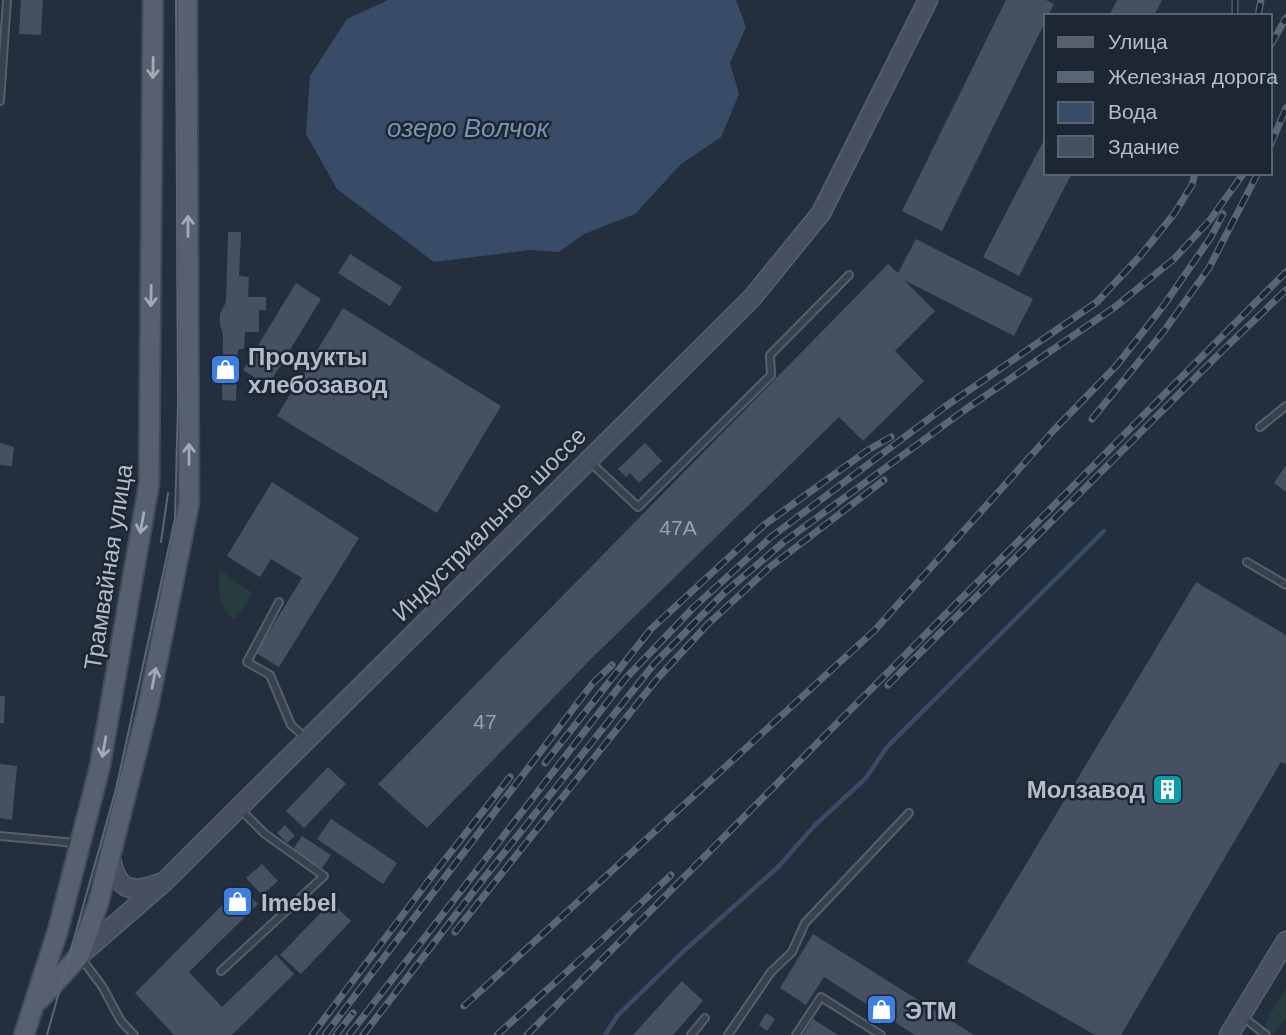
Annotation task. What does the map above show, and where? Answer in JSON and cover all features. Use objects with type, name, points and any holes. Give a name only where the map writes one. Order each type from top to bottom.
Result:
[{"type":"main road","name":"Трамвайная улица","points":[[34,1004],[58,930],[100,766],[149,484],[153,0]]},
{"type":"main road","points":[[79,956],[98,904],[148,707],[189,503],[187,0]]},
{"type":"main road","name":"Индустриальное шоссе","points":[[24,1035],[34,1004],[79,956]]},
{"type":"street","name":"Индустриальное шоссе","points":[[79,956],[163,882],[239,808],[752,298],[821,213],[928,0]]},
{"type":"street","points":[[110,856],[114,876],[123,886],[133,889],[147,888],[163,882]]},
{"type":"street","points":[[1228,1035],[1286,941]]},
{"type":"lane","points":[[0,102],[7,0]]},
{"type":"lane","points":[[589,460],[638,507],[771,375],[770,355],[849,275]]},
{"type":"lane","points":[[1259,427],[1286,406]]},
{"type":"lane","points":[[1247,562],[1286,585]]},
{"type":"lane","points":[[279,602],[247,662],[270,675],[291,724],[307,739]]},
{"type":"lane","points":[[220,971],[324,876],[265,834],[239,808]]},
{"type":"lane","points":[[728,1035],[771,972],[792,952],[805,923],[909,813]]},
{"type":"lane","points":[[0,836],[82,843]]},
{"type":"lane","points":[[79,956],[103,986],[121,1021],[134,1035]]},
{"type":"lane","points":[[796,1035],[821,997],[881,1035]]},
{"type":"lane","points":[[1241,1015],[1266,1035]]},
{"type":"lane","points":[[691,1035],[705,1018]]},
{"type":"green space","points":[[219,570],[253,593],[235,620],[222,604]]},
{"type":"green space","points":[[1286,988],[1286,1017],[1273,1035],[1265,1027],[1266,1021]]},
{"type":"water","name":"озеро Волчок","points":[[388,0],[736,0],[746,27],[730,63],[739,94],[721,137],[681,164],[635,214],[584,234],[559,252],[530,250],[434,262],[337,189],[306,134],[310,76],[347,19]]},
{"type":"building","points":[[21,0],[43,0],[41,35],[19,34]]},
{"type":"building","points":[[1006,0],[1046,0],[1054,4],[1049,14],[1044,14],[1044,24],[942,231],[902,211]]},
{"type":"building","points":[[1117,0],[1162,0],[1155,14],[1110,14]]},
{"type":"building","points":[[1044,140],[1044,175],[1071,175],[1019,276],[983,257]]},
{"type":"building","points":[[228,232],[241,232],[239,276],[249,277],[248,297],[266,297],[266,310],[259,310],[259,332],[245,332],[244,349],[238,349],[236,401],[222,400],[223,334],[220,314],[226,302]]},
{"type":"building","points":[[916,239],[1033,299],[1014,336],[904,280],[935,311],[895,351],[924,381],[863,441],[839,417],[592,658],[427,828],[378,784],[888,264],[898,273]]},
{"type":"building","points":[[350,254],[402,287],[390,306],[338,273]]},
{"type":"building","points":[[296,283],[321,299],[268,386],[243,370]]},
{"type":"building","points":[[343,308],[501,406],[437,513],[277,416]]},
{"type":"building","points":[[0,443],[14,447],[12,466],[0,465]]},
{"type":"building","points":[[645,443],[662,461],[639,483],[630,473],[626,477],[618,469]]},
{"type":"building","points":[[1286,465],[1286,492],[1274,483]]},
{"type":"building","points":[[272,482],[359,538],[279,667],[256,653],[302,578],[271,559],[260,577],[227,556]]},
{"type":"building","name":"Молзавод","points":[[1196,582],[1286,635],[1286,764],[1281,762],[1121,1035],[1095,1035],[967,962]]},
{"type":"building","points":[[0,696],[5,696],[4,723],[0,723]]},
{"type":"building","points":[[0,764],[17,766],[12,820],[0,818]]},
{"type":"building","points":[[328,767],[346,784],[304,828],[286,811]]},
{"type":"building","points":[[331,819],[397,863],[383,884],[317,839]]},
{"type":"building","points":[[285,825],[295,836],[287,843],[277,833]]},
{"type":"building","points":[[302,836],[331,855],[321,870],[292,851]]},
{"type":"building","points":[[262,864],[278,881],[262,895],[246,878]]},
{"type":"building","points":[[241,886],[258,904],[189,972],[222,1007],[276,955],[294,974],[232,1035],[174,1035],[135,993]]},
{"type":"building","points":[[331,902],[351,921],[301,974],[280,955]]},
{"type":"building","points":[[813,934],[974,1035],[915,1035],[824,977],[806,1005],[780,988]]},
{"type":"building","points":[[682,981],[703,1001],[673,1035],[633,1035]]},
{"type":"building","points":[[766,1013],[775,1019],[767,1031],[759,1025]]},
{"type":"building","points":[[813,1019],[838,1035],[803,1035]]},
{"type":"waterway","points":[[605,1035],[618,1015],[685,950],[778,867],[815,825],[866,778],[887,747],[1104,531]]},
{"type":"tram line","points":[[47,1035],[116,789],[175,519],[178,402],[176,0]]},
{"type":"tram line","points":[[161,542],[168,493]]},
{"type":"railway","points":[[1235,0],[1235,14]]},
{"type":"railway","points":[[1258,14],[1261,0]]},
{"type":"railway","points":[[1272,42],[1286,18]]},
{"type":"railway","points":[[1272,141],[1286,108]]},
{"type":"railway","points":[[349,1035],[626,678],[694,607],[771,537],[946,406],[1097,302],[1141,255],[1174,214],[1192,185],[1194,175]]},
{"type":"railway","points":[[363,1035],[654,664],[724,593],[785,541],[966,409],[1115,307],[1174,259],[1210,220],[1242,175]]},
{"type":"railway","points":[[1092,419],[1164,331],[1209,268],[1257,175]]},
{"type":"railway","points":[[464,1006],[875,630],[1053,431],[1117,365],[1164,305],[1211,237],[1223,214]]},
{"type":"railway","points":[[527,1035],[1286,272]]},
{"type":"railway","points":[[888,685],[1286,290]]},
{"type":"railway","points":[[545,763],[651,629],[764,525],[868,450],[891,437]]},
{"type":"railway","points":[[455,932],[657,679],[707,625],[770,567],[884,480]]},
{"type":"railway","points":[[325,1035],[592,684],[612,665]]},
{"type":"railway","points":[[312,1035],[510,777]]},
{"type":"railway","points":[[497,1035],[671,875]]},
{"type":"railway","points":[[336,1035],[353,1013]]},
{"type":"place","name":"Продукты хлебозавод","points":[[225,370]]},
{"type":"place","name":"Молзавод","points":[[1168,789]]},
{"type":"place","name":"Imebel","points":[[238,902]]},
{"type":"place","name":"ЭТМ","points":[[882,1010]]}]
